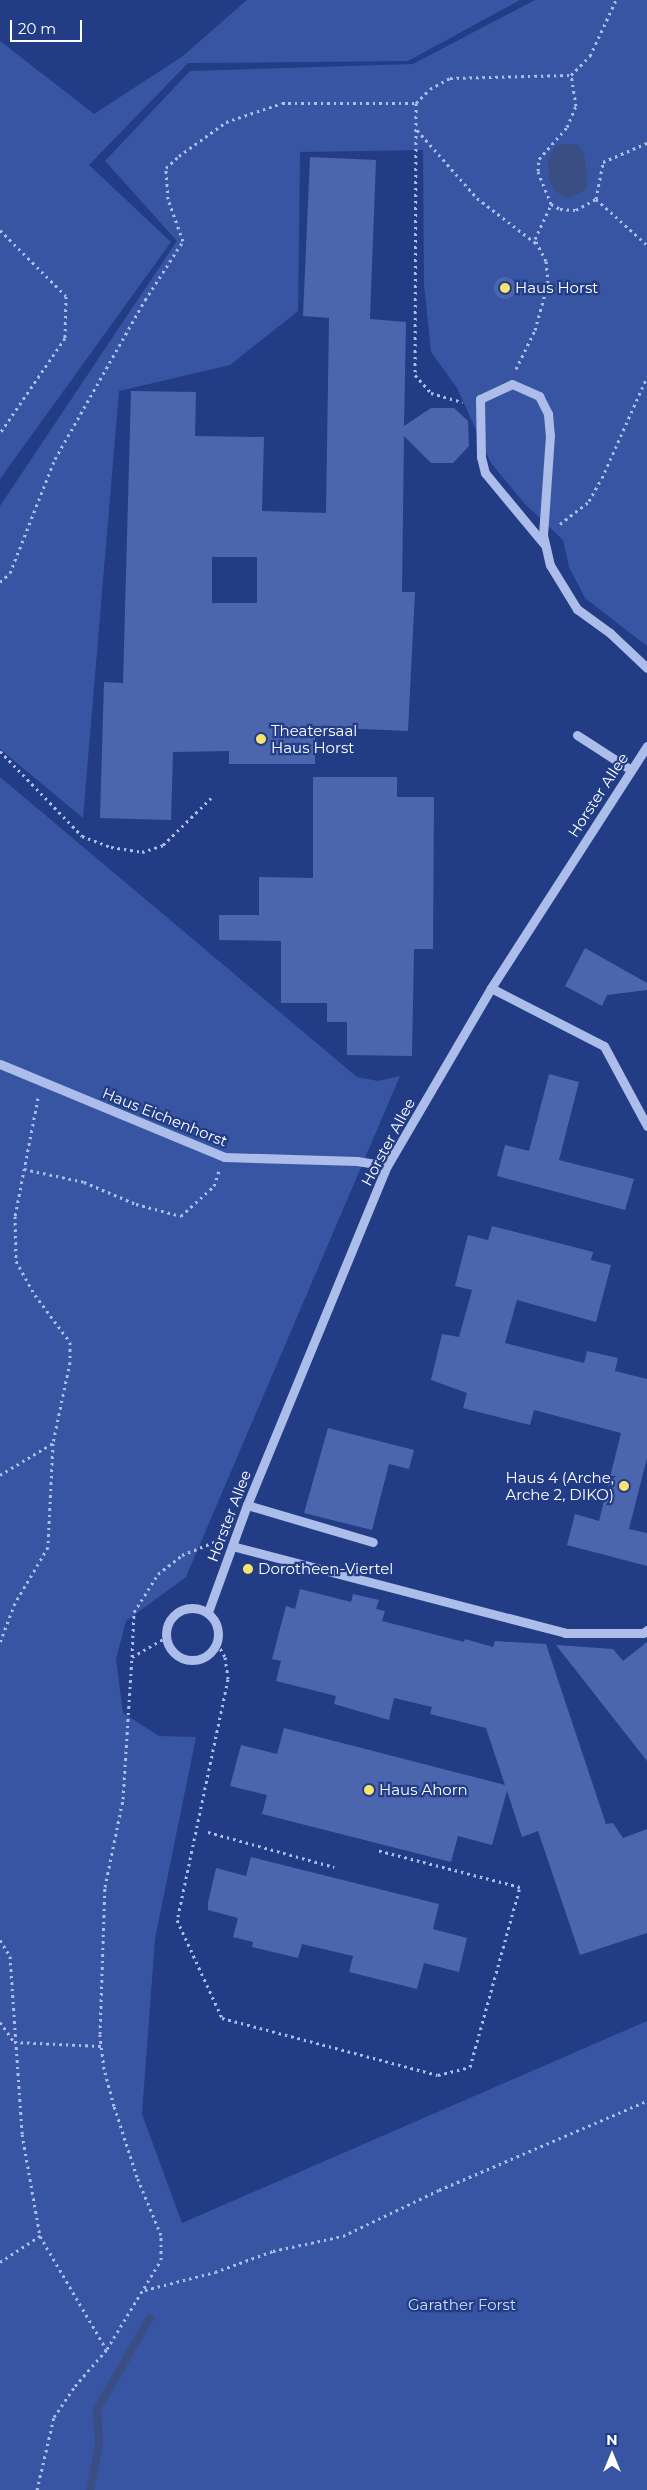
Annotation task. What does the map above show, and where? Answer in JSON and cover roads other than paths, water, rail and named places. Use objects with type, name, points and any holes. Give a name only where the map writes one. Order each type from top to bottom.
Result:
[{"type":"street","points":[[543,540],[485,473],[480,399],[512,384],[539,396],[548,414],[550,435],[543,540],[550,565],[577,609],[610,633],[647,668]]},
{"type":"street","points":[[577,735],[631,770]]},
{"type":"street","name":"Horster Allee","points":[[208,1612],[247,1505],[387,1166],[492,988],[647,746]]},
{"type":"street","points":[[492,988],[604,1046],[647,1126]]},
{"type":"street","name":"Haus Eichenhorst","points":[[0,1064],[224,1157],[357,1161],[387,1166]]},
{"type":"street","points":[[247,1505],[373,1542]]},
{"type":"street","points":[[232,1546],[565,1633],[643,1633],[647,1630]]},
{"type":"street","points":[[192,1608],[208,1612],[218,1626],[217,1643],[207,1656],[190,1660],[174,1653],[166,1637],[166,1628],[176,1613],[192,1608]]},
{"type":"waterway","points":[[90,2490],[99,2445],[97,2409],[150,2318]]},
{"type":"place","name":"Haus Horst","points":[[505,288]]},
{"type":"place","name":"Theatersaal Haus Horst","points":[[261,739]]},
{"type":"place","name":"Haus 4 (Arche, Arche 2, DIKO)","points":[[624,1486]]},
{"type":"place","name":"Dorotheen-Viertel","points":[[248,1569]]},
{"type":"place","name":"Haus Ahorn","points":[[369,1790]]},
{"type":"park label","name":"Garather Forst","points":[[462,2305]]}]
